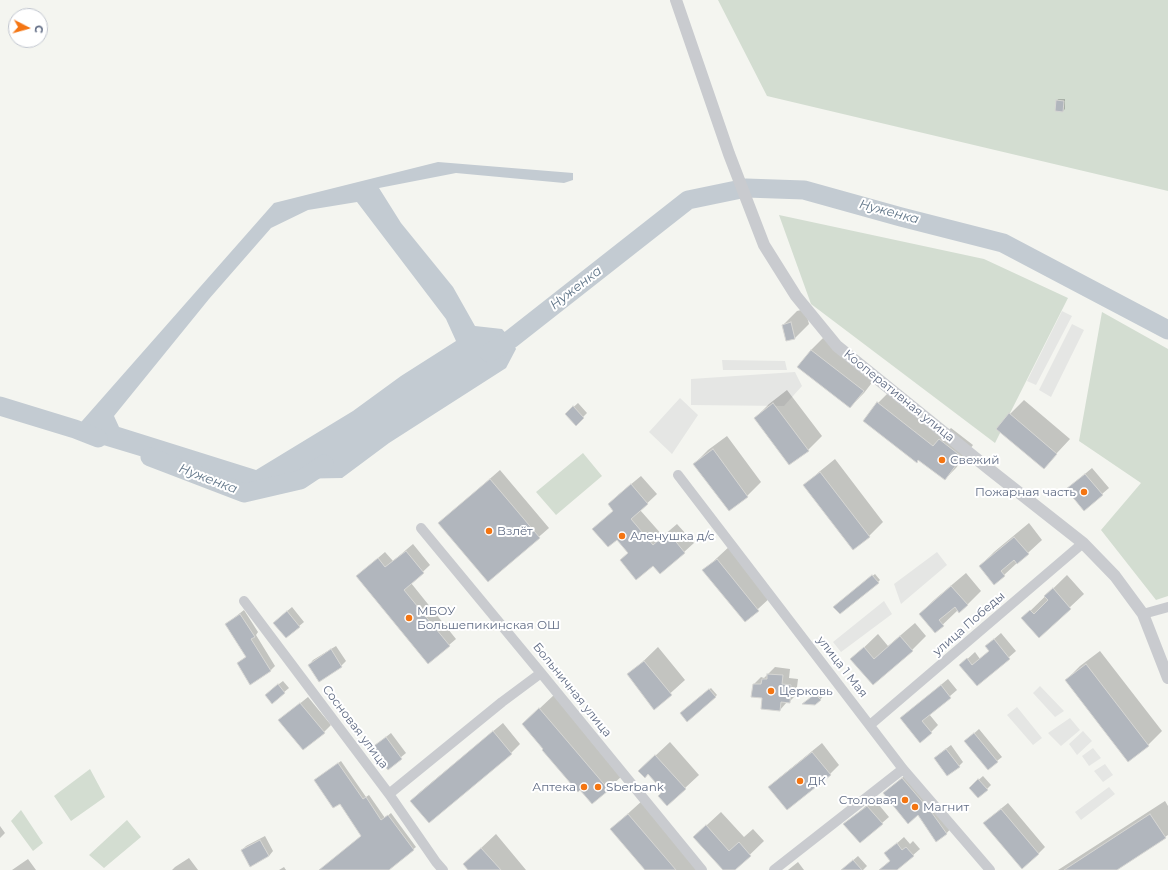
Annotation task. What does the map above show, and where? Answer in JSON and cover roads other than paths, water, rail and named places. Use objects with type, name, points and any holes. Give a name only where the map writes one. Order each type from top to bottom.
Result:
[{"type":"street","name":"Кооперативная улица","points":[[676,0],[729,154],[764,245],[796,296],[837,346],[983,464],[1084,543],[1115,576],[1143,614],[1168,678]]},
{"type":"street","name":"улица 1 Мая","points":[[678,475],[903,769],[990,870]]},
{"type":"street","name":"Больничная улица","points":[[421,528],[702,870]]},
{"type":"street","name":"улица Победы","points":[[870,725],[1084,543]]},
{"type":"street","name":"Сосновая улица","points":[[244,601],[389,794],[443,870]]},
{"type":"street","points":[[1143,614],[1168,607]]},
{"type":"street","points":[[389,794],[502,702],[541,673]]},
{"type":"street","points":[[774,870],[903,769]]},
{"type":"waterway","name":"Нуженка","points":[[489,353],[511,339],[688,200],[746,188],[804,190],[1003,243],[1168,330]]},
{"type":"waterway","name":"Нуженка","points":[[0,406],[75,429],[98,438]]},
{"type":"waterway","name":"Нуженка","points":[[150,457],[244,493],[300,480],[324,464]]},
{"type":"place","name":"Свежий","points":[[942,460]]},
{"type":"place","name":"Пожарная часть","points":[[1084,492]]},
{"type":"place","name":"Взлёт","points":[[489,531]]},
{"type":"place","name":"Аленушка д/с","points":[[622,536]]},
{"type":"place","name":"МБОУ Большепикинская ОШ","points":[[409,618]]},
{"type":"place","name":"Церковь","points":[[771,691]]},
{"type":"place","name":"ДК","points":[[800,781]]},
{"type":"place","name":"Аптека","points":[[584,787]]},
{"type":"place","name":"Sberbank","points":[[598,787]]},
{"type":"place","name":"Столовая","points":[[905,800]]},
{"type":"place","name":"Магнит","points":[[915,807]]}]
